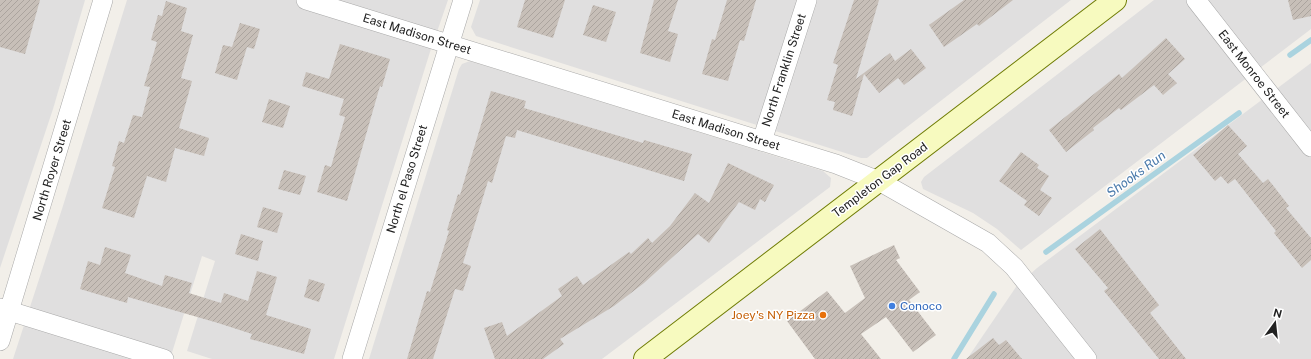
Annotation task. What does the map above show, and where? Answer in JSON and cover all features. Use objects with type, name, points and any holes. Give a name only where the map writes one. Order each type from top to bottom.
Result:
[{"type":"street","name":"North Royer Street","points":[[0,341],[5,310],[103,0]]},
{"type":"street","name":"East Madison Street","points":[[306,0],[450,43],[849,168],[879,181],[988,243],[1014,267],[1087,359]]},
{"type":"street","name":"North el Paso Street","points":[[352,359],[463,0]]},
{"type":"street","name":"North Franklin Street","points":[[762,141],[807,0]]},
{"type":"street","name":"Templeton Gap Road","points":[[645,359],[1114,0]]},
{"type":"street","name":"East Monroe Street","points":[[1196,0],[1311,147]]},
{"type":"street","points":[[5,310],[164,359]]},
{"type":"shaded area","points":[[0,0],[85,0],[53,109],[0,268]]},
{"type":"shaded area","points":[[127,0],[448,0],[430,52],[334,359],[212,359],[187,351],[215,261],[202,256],[170,359],[13,359],[62,209]]},
{"type":"shaded area","points":[[480,0],[1071,0],[867,158],[861,158],[476,36],[471,27]]},
{"type":"shaded area","points":[[1154,0],[1311,0],[1311,29],[1021,250],[997,229],[973,213],[923,189],[921,182],[924,177]]},
{"type":"shaded area","points":[[470,61],[823,171],[831,178],[830,187],[602,359],[369,359],[459,69],[462,64]]},
{"type":"shaded area","points":[[1311,63],[1311,359],[967,359],[1016,287],[1037,268]]},
{"type":"building","points":[[0,0],[40,0],[25,54],[0,47]]},
{"type":"building","points":[[525,0],[565,0],[553,38],[517,27]]},
{"type":"building","points":[[654,0],[678,0],[668,31],[678,34],[670,62],[640,53]]},
{"type":"building","points":[[727,0],[756,0],[744,41],[740,40],[728,81],[702,74],[712,39],[715,40]]},
{"type":"building","points":[[854,0],[879,0],[856,79],[890,53],[895,61],[911,49],[926,68],[904,85],[898,78],[879,93],[864,74],[852,116],[833,110],[835,102],[827,100],[838,65],[833,63]]},
{"type":"building","points":[[964,0],[1013,0],[979,26],[977,24],[944,47],[929,25]]},
{"type":"building","points":[[1288,0],[1311,0],[1311,16],[1293,20]]},
{"type":"building","points":[[166,1],[187,8],[181,31],[193,35],[181,78],[192,81],[179,128],[209,138],[204,156],[175,148],[166,182],[147,176],[134,218],[102,208],[115,167],[112,166],[119,141],[124,143],[133,115],[142,117],[150,87],[144,86],[157,42],[151,40],[158,15],[162,16]]},
{"type":"building","points":[[593,5],[616,12],[606,42],[583,35]]},
{"type":"building","points":[[240,23],[260,29],[254,49],[247,47],[237,80],[215,73],[223,45],[232,47]]},
{"type":"building","points":[[1166,38],[1185,59],[1168,74],[1177,83],[1163,95],[1154,85],[1121,110],[1119,108],[1093,128],[1094,130],[1066,152],[1049,130],[1119,74],[1122,78]]},
{"type":"building","points":[[340,44],[390,59],[382,87],[380,86],[347,201],[317,192],[325,165],[331,167],[345,117],[339,115],[344,99],[302,86],[306,72],[329,79]]},
{"type":"building","points":[[491,91],[526,101],[524,108],[643,143],[644,140],[692,154],[684,181],[517,130],[515,138],[506,136],[492,183],[488,181],[463,263],[471,266],[463,291],[455,289],[433,359],[407,359],[427,291],[430,292],[449,231],[447,230],[458,194],[460,195]]},
{"type":"building","points":[[269,99],[290,106],[283,128],[262,122]]},
{"type":"building","points":[[1228,125],[1247,146],[1238,154],[1263,183],[1268,179],[1289,206],[1286,208],[1311,238],[1311,260],[1302,268],[1274,233],[1276,231],[1235,179],[1228,184],[1221,176],[1215,181],[1193,155]]},
{"type":"building","points":[[1021,152],[1039,165],[1037,168],[1049,176],[1040,190],[1052,198],[1039,216],[1024,205],[1027,201],[999,181]]},
{"type":"building","points":[[728,163],[774,185],[765,202],[760,199],[755,210],[739,202],[709,243],[698,234],[644,283],[614,306],[560,339],[564,344],[543,359],[495,359],[484,328],[502,322],[507,336],[562,296],[558,289],[577,276],[583,285],[629,252],[631,254],[648,238],[652,243],[670,226],[695,193],[709,203]]},
{"type":"building","points":[[284,170],[306,176],[300,195],[278,189]]},
{"type":"building","points":[[263,207],[283,213],[277,233],[257,227]]},
{"type":"building","points":[[1100,229],[1159,305],[1150,313],[1186,359],[1159,359],[1104,291],[1108,288],[1075,249]]},
{"type":"building","points":[[241,234],[263,241],[258,261],[235,254]]},
{"type":"building","points":[[894,245],[900,258],[896,260],[920,292],[909,300],[936,335],[913,352],[886,317],[861,334],[881,359],[815,359],[787,321],[827,291],[845,313],[865,298],[850,266]]},
{"type":"building","points":[[105,247],[131,255],[125,273],[162,286],[165,275],[192,283],[189,293],[221,303],[224,293],[248,301],[257,271],[277,277],[266,315],[311,329],[304,354],[250,339],[252,334],[218,323],[128,297],[127,303],[80,289],[88,261],[100,265]]},
{"type":"building","points":[[309,279],[325,284],[319,302],[304,297]]},
{"type":"building","points":[[993,338],[999,345],[1006,340],[1022,359],[966,359]]},
{"type":"waterway","name":"Shooks Run","points":[[1290,55],[1311,40]]},
{"type":"waterway","name":"Shooks Run","points":[[1046,252],[1239,113]]},
{"type":"waterway","name":"Shooks Run","points":[[954,359],[994,294]]},
{"type":"place","name":"Conoco","points":[[892,306]]},
{"type":"place","name":"Joey's NY Pizza","points":[[823,315]]}]
